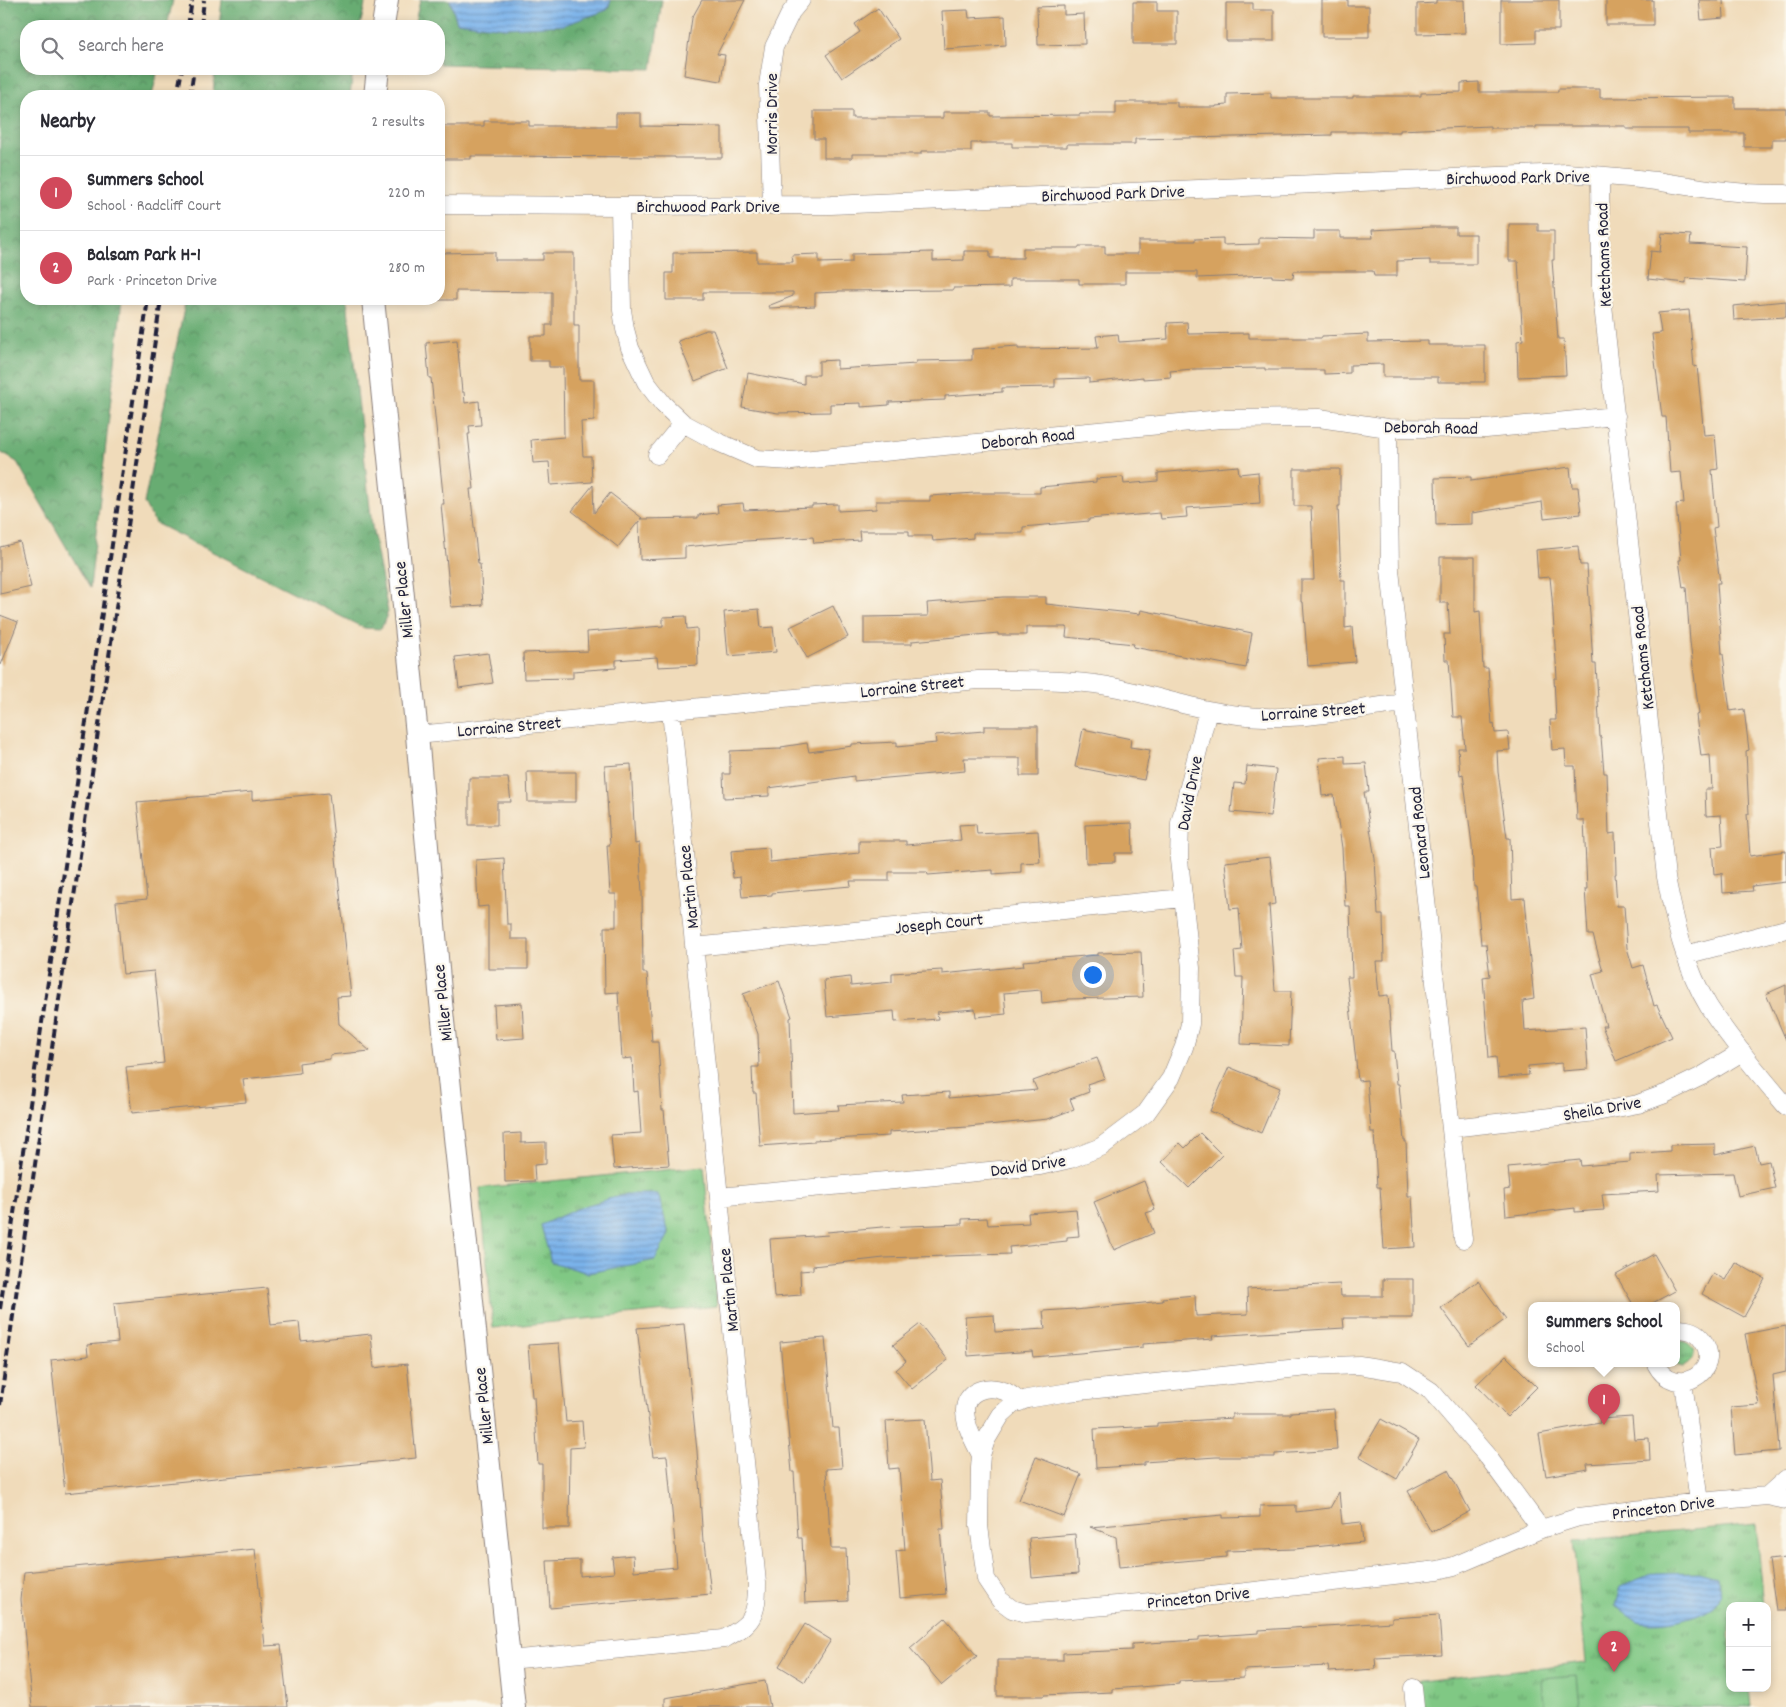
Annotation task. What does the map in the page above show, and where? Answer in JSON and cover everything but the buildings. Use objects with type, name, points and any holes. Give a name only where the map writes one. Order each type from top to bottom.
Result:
[{"type":"street","points":[[384,20],[387,0]]},
{"type":"street","name":"Morris Drive","points":[[772,205],[768,85],[774,47],[791,12],[801,0]]},
{"type":"street","points":[[376,90],[377,75]]},
{"type":"street","name":"Birchwood Park Drive","points":[[445,205],[831,205],[1567,173],[1654,181],[1696,189],[1757,195],[1786,194]]},
{"type":"street","name":"Ketchams Road","points":[[1600,176],[1602,287],[1666,877],[1675,923],[1694,978],[1709,1006],[1742,1052],[1786,1106]]},
{"type":"street","name":"Deborah Road","points":[[620,206],[624,329],[630,348],[646,382],[663,404],[683,423],[718,442],[757,459],[792,461],[1221,419],[1319,418],[1388,428],[1486,429],[1616,416]]},
{"type":"street","name":"Miller Place","points":[[374,305],[417,735],[440,992],[514,1707]]},
{"type":"street","points":[[657,454],[683,423]]},
{"type":"street","name":"Leonard Road","points":[[1388,428],[1390,570],[1463,1239]]},
{"type":"street","name":"Lorraine Street","points":[[417,735],[978,680],[1033,680],[1107,686],[1208,710],[1264,718],[1300,716],[1405,703]]},
{"type":"street","name":"David Drive","points":[[719,1197],[1040,1166],[1070,1160],[1101,1147],[1146,1114],[1171,1078],[1184,1047],[1190,1024],[1191,968],[1179,860],[1180,823],[1208,710]]},
{"type":"street","name":"Martin Place","points":[[510,1660],[724,1639],[744,1628],[753,1616],[757,1601],[757,1583],[671,711]]},
{"type":"street","name":"Joseph Court","points":[[694,947],[1183,898]]},
{"type":"street","points":[[1685,954],[1786,929]]},
{"type":"street","name":"Sheila Drive","points":[[1451,1128],[1596,1112],[1638,1104],[1702,1076],[1742,1052]]},
{"type":"street","points":[[1658,1367],[1666,1377],[1674,1381],[1683,1382],[1692,1380],[1699,1375],[1708,1360],[1705,1343],[1700,1336],[1693,1331],[1680,1329]]},
{"type":"street","name":"Princeton Drive","points":[[1541,1529],[1488,1457],[1431,1391],[1402,1372],[1359,1365],[1308,1367],[1069,1392],[1027,1399],[1014,1404],[1001,1415],[986,1440],[981,1455],[979,1526],[986,1579],[1000,1600],[1012,1609],[1026,1614],[1186,1599],[1438,1570],[1454,1566],[1541,1529],[1579,1517],[1699,1502],[1768,1496],[1786,1500]]},
{"type":"street","points":[[1683,1382],[1699,1502]]},
{"type":"street","name":"Princeton Drive","points":[[981,1455],[968,1428],[965,1411],[968,1398],[976,1391],[988,1388],[1004,1391],[1020,1402]]},
{"type":"street","points":[[1768,1496],[1786,1479]]},
{"type":"street","points":[[1413,1688],[1415,1707]]},
{"type":"green space","points":[[0,0],[173,0],[168,20],[20,20],[20,75],[157,75],[153,90],[20,90],[20,305],[121,305],[90,588],[17,462],[0,452]]},
{"type":"green space","points":[[222,0],[366,0],[361,20],[220,20]]},
{"type":"green space","points":[[420,0],[450,0],[457,22],[607,10],[611,0],[662,0],[652,69],[445,64],[445,20],[415,20]]},
{"type":"green space","points":[[215,75],[352,75],[351,90],[213,90]]},
{"type":"green space","points":[[185,305],[348,305],[372,526],[388,612],[381,629],[364,628],[155,523],[144,503]]},
{"type":"green space","points":[[704,1166],[717,1306],[493,1328],[480,1188]]},
{"type":"green space","points":[[1680,1341],[1690,1345],[1694,1352],[1692,1361],[1683,1367],[1680,1366]]},
{"type":"green space","points":[[1756,1524],[1764,1602],[1726,1602],[1726,1692],[1749,1692],[1751,1707],[1415,1707],[1412,1682],[1586,1662],[1574,1541]]},
{"type":"green space","points":[[1576,1675],[1579,1706],[1544,1707],[1542,1678]]},
{"type":"water","points":[[450,0],[611,0],[607,10],[564,25],[505,28],[457,22]]},
{"type":"water","points":[[626,1194],[658,1194],[669,1234],[655,1260],[588,1273],[551,1262],[541,1225],[581,1207]]},
{"type":"water","points":[[1698,1572],[1717,1577],[1720,1590],[1716,1603],[1701,1613],[1679,1620],[1646,1623],[1635,1620],[1615,1606],[1620,1586],[1655,1573]]},
{"type":"railway","points":[[189,20],[192,0]]},
{"type":"railway","points":[[202,20],[204,0]]},
{"type":"railway","points":[[178,90],[181,75]]},
{"type":"railway","points":[[191,90],[193,75]]},
{"type":"railway","points":[[0,1309],[147,305]]},
{"type":"railway","points":[[0,1405],[160,305]]},
{"type":"place","name":"Summers School","points":[[1604,1425]]},
{"type":"place","name":"Balsam Park H-1","points":[[1614,1672]]}]
